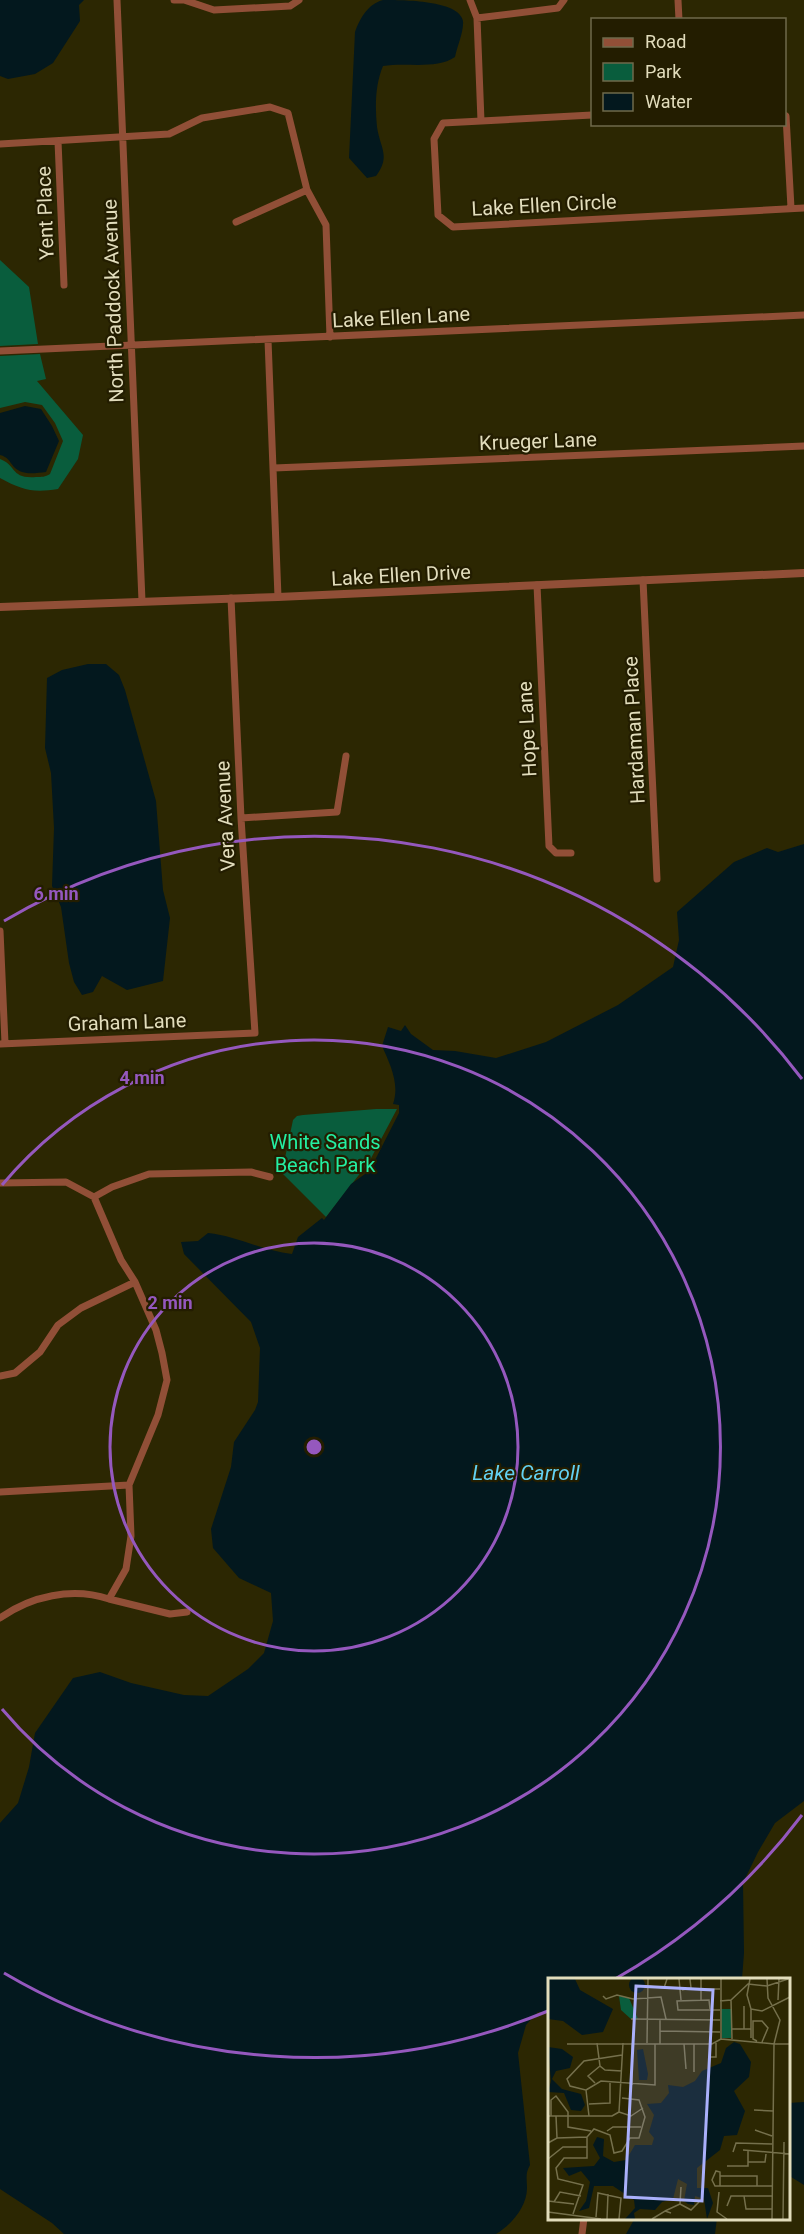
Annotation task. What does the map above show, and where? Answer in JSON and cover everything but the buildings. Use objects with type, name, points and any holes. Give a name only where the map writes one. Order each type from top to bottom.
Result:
[{"type":"street","name":"North Paddock Avenue","points":[[117,0],[142,601]]},
{"type":"street","points":[[174,0],[184,0],[214,10],[290,6],[299,0]]},
{"type":"street","points":[[470,0],[477,18],[481,121]]},
{"type":"street","points":[[477,18],[558,8],[564,0]]},
{"type":"street","points":[[678,0],[679,18]]},
{"type":"street","points":[[0,144],[169,134],[202,118],[270,107],[288,113],[307,190],[326,225],[330,337]]},
{"type":"street","name":"Lake Ellen Circle","points":[[591,115],[443,123],[434,139],[438,215],[453,227],[804,208]]},
{"type":"street","points":[[786,116],[791,208]]},
{"type":"street","name":"Yent Place","points":[[58,141],[64,285]]},
{"type":"street","points":[[236,222],[307,190]]},
{"type":"street","name":"Lake Ellen Lane","points":[[0,351],[804,315]]},
{"type":"street","points":[[268,340],[278,597]]},
{"type":"street","name":"Krueger Lane","points":[[274,468],[804,446]]},
{"type":"street","name":"Lake Ellen Drive","points":[[0,607],[804,573]]},
{"type":"street","name":"Hardaman Place","points":[[643,580],[657,879]]},
{"type":"street","name":"Hope Lane","points":[[537,585],[549,846],[556,853],[571,853]]},
{"type":"street","name":"Vera Avenue","points":[[231,598],[255,1033]]},
{"type":"street","points":[[242,818],[337,812],[346,756]]},
{"type":"street","points":[[0,931],[2,1044]]},
{"type":"street","name":"Graham Lane","points":[[2,1044],[255,1033]]},
{"type":"street","points":[[94,1197],[112,1187],[149,1174],[251,1172],[270,1177]]},
{"type":"street","points":[[0,1183],[66,1182],[94,1197],[121,1260],[135,1282],[156,1329],[167,1380],[158,1415],[129,1485],[131,1536],[126,1569],[109,1599]]},
{"type":"street","points":[[0,1376],[15,1373],[40,1352],[58,1325],[81,1308],[135,1282]]},
{"type":"street","points":[[0,1492],[129,1485]]},
{"type":"street","points":[[0,1618],[18,1606],[51,1595],[98,1595],[170,1614],[187,1612]]},
{"type":"street","points":[[582,2234],[585,2219]]},
{"type":"green space","points":[[0,260],[29,287],[38,344],[0,346]]},
{"type":"green space","points":[[40,354],[46,379],[37,381],[83,435],[78,459],[58,489],[41,491],[21,488],[0,478],[0,459],[22,476],[47,476],[50,474],[63,441],[55,423],[42,405],[25,402],[0,408],[0,356]]},
{"type":"green space","name":"White Sands Beach Park","points":[[397,1109],[369,1162],[326,1217],[279,1170],[285,1158],[293,1120],[303,1115]]},
{"type":"water","points":[[0,0],[84,0],[79,5],[80,21],[53,63],[35,74],[8,79],[0,76]]},
{"type":"water","points":[[383,0],[416,1],[441,5],[459,14],[463,25],[455,57],[430,65],[383,66],[378,81],[376,104],[377,127],[384,157],[376,176],[367,178],[349,158],[355,32],[365,12]]},
{"type":"water","points":[[25,406],[41,409],[59,441],[46,472],[21,472],[7,458],[0,455],[0,413]]},
{"type":"water","points":[[88,664],[106,664],[119,675],[125,690],[156,801],[163,890],[170,918],[163,981],[127,990],[102,976],[93,992],[82,995],[74,982],[61,907],[52,886],[54,828],[51,773],[45,748],[47,678],[62,670]]},
{"type":"water","name":"Lake Carroll","points":[[804,844],[804,1801],[775,1823],[743,1883],[742,1978],[548,1978],[548,2013],[538,2012],[526,2025],[518,2053],[530,2165],[526,2195],[517,2215],[496,2234],[64,2234],[52,2223],[0,2189],[0,1823],[18,1803],[29,1767],[35,1733],[73,1678],[100,1672],[131,1683],[184,1695],[208,1696],[248,1669],[264,1653],[273,1621],[271,1593],[239,1578],[213,1548],[211,1529],[231,1467],[234,1442],[258,1402],[260,1348],[251,1322],[184,1254],[181,1242],[198,1241],[208,1233],[292,1254],[298,1237],[322,1218],[324,1220],[351,1184],[365,1174],[373,1164],[399,1113],[399,1105],[393,1104],[395,1082],[393,1074],[382,1046],[388,1027],[401,1031],[405,1025],[411,1034],[433,1050],[496,1058],[546,1042],[618,1005],[673,967],[679,940],[677,912],[734,862],[767,848],[778,852]]},
{"type":"water","points":[[804,2102],[804,2185],[789,2176],[789,2103]]},
{"type":"water","points":[[634,2219],[717,2219],[715,2234],[626,2234]]}]
